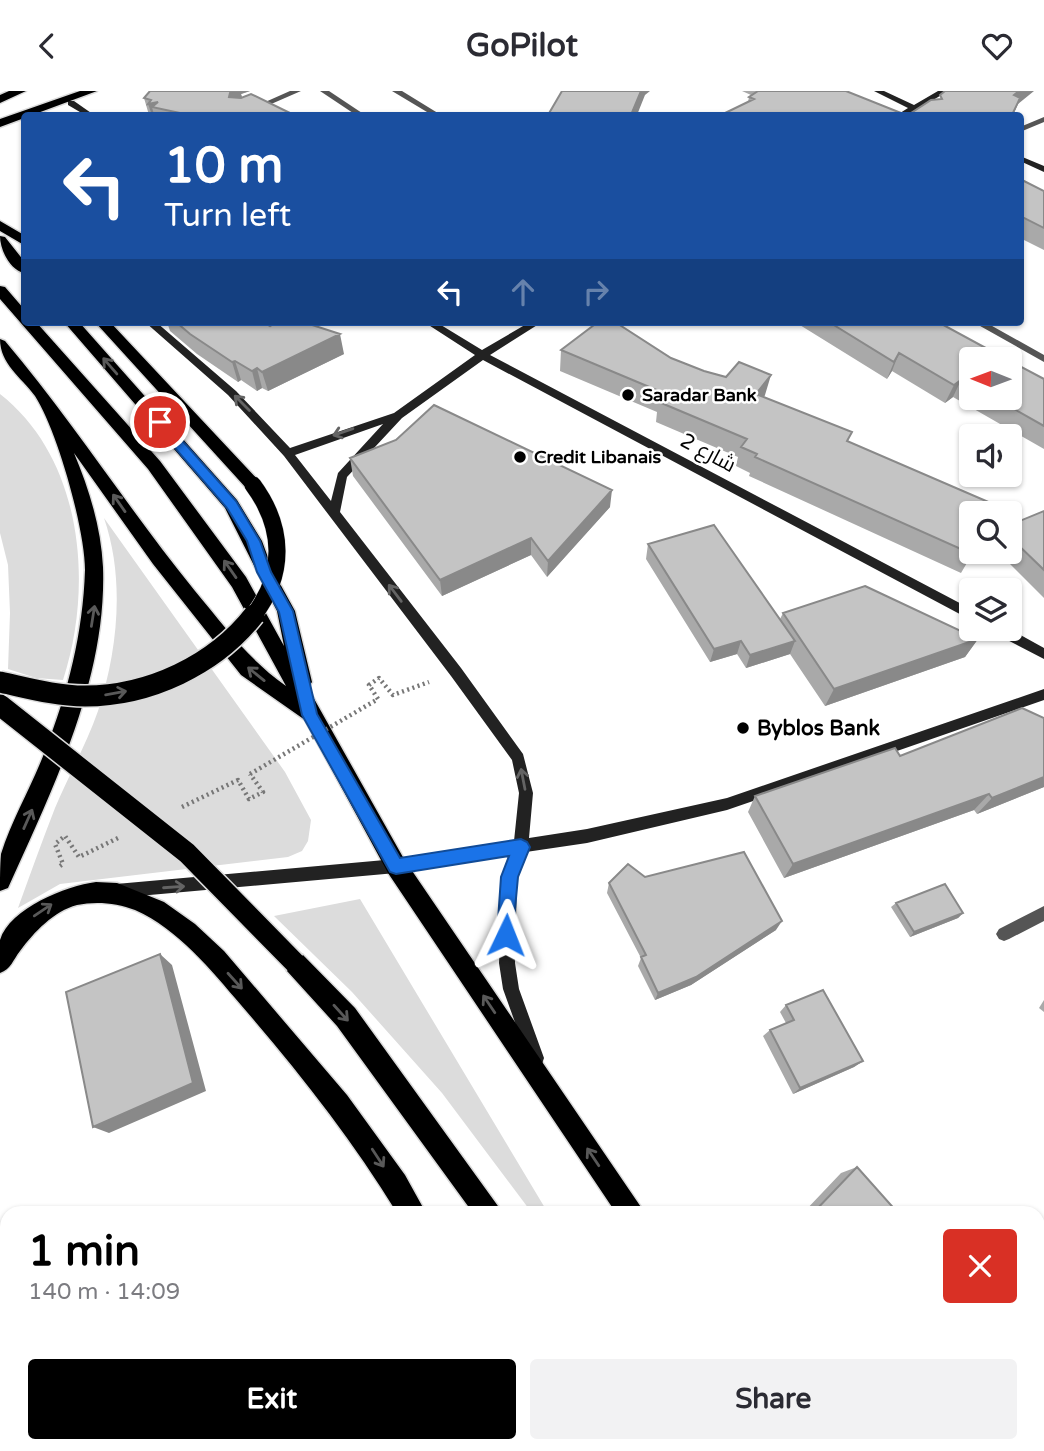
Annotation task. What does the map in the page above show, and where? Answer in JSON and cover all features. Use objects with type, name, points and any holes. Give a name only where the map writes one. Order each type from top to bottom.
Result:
[{"type":"highway","points":[[0,99],[20,91]]},
{"type":"highway","points":[[31,112],[91,91]]},
{"type":"highway","points":[[0,116],[100,91]]},
{"type":"highway","points":[[43,112],[70,97]]},
{"type":"highway","points":[[0,123],[21,116]]},
{"type":"highway","points":[[0,132],[21,122]]},
{"type":"highway","points":[[0,225],[21,239]]},
{"type":"highway","points":[[0,240],[21,265]]},
{"type":"highway","points":[[0,290],[21,314]]},
{"type":"highway","points":[[31,326],[154,465],[239,582],[310,715],[396,866],[627,1206]]},
{"type":"highway","points":[[75,326],[231,504],[253,541],[264,572],[286,611],[310,715]]},
{"type":"highway","points":[[0,682],[76,697],[111,694],[152,685],[189,670],[217,653],[248,622],[266,595],[276,567],[277,546],[272,513],[253,485],[106,326]]},
{"type":"highway","points":[[0,344],[43,396],[159,559],[248,669],[310,715]]},
{"type":"highway","points":[[0,881],[35,803],[80,678],[95,599],[89,523],[70,461],[43,396]]},
{"type":"highway","points":[[0,705],[187,853],[295,963],[346,1017],[485,1206]]},
{"type":"highway","points":[[0,962],[21,928],[39,912],[60,900],[106,892],[138,900],[171,920],[231,976],[331,1092],[408,1206]]},
{"type":"street","points":[[247,112],[297,91]]},
{"type":"street","points":[[324,91],[356,112]]},
{"type":"street","points":[[396,91],[432,112]]},
{"type":"street","points":[[878,91],[924,112]]},
{"type":"street","points":[[907,112],[944,91]]},
{"type":"street","points":[[70,97],[87,112]]},
{"type":"street","points":[[1024,127],[1044,119]]},
{"type":"street","points":[[1024,160],[1044,170]]},
{"type":"street","points":[[155,326],[232,393],[288,453],[456,672],[517,758],[526,793],[521,847],[510,877],[507,963],[511,989],[528,1041],[555,1101]]},
{"type":"street","name":"شارع 2","points":[[435,326],[482,355],[959,609]]},
{"type":"street","points":[[334,513],[342,477],[398,415],[482,355],[530,326]]},
{"type":"street","points":[[985,326],[1044,359]]},
{"type":"street","points":[[288,453],[398,415]]},
{"type":"street","points":[[1020,641],[1044,654]]},
{"type":"street","points":[[106,892],[396,866],[521,847],[727,804],[1044,694]]},
{"type":"street","points":[[1004,934],[1044,913]]},
{"type":"path","points":[[239,780],[249,799],[263,792],[250,774],[377,699],[369,685],[379,678],[393,695],[456,672]]},
{"type":"path","points":[[63,864],[55,844],[65,836],[79,857]]},
{"type":"shaded area","points":[[0,394],[28,421],[49,453],[65,488],[74,526],[79,565],[78,604],[73,643],[63,680],[36,678],[8,669],[8,565],[0,533]]},
{"type":"shaded area","points":[[104,518],[285,772],[311,820],[308,841],[302,851],[288,857],[60,884],[18,908],[55,808],[93,724],[105,688],[114,639],[117,590],[111,541]]},
{"type":"shaded area","points":[[360,899],[544,1206],[527,1206],[442,1093],[352,992],[274,916]]},
{"type":"building","points":[[150,91],[234,91],[229,97],[241,98],[251,94],[288,112],[175,112],[152,107],[158,102],[148,104],[151,100],[144,98]]},
{"type":"building","points":[[562,91],[641,91],[632,112],[550,112]]},
{"type":"building","points":[[758,91],[846,91],[898,112],[727,112],[754,99],[749,97]]},
{"type":"building","points":[[945,91],[1019,91],[1014,95],[1020,98],[1013,112],[913,112],[931,100],[942,99],[940,95]]},
{"type":"building","points":[[1024,181],[1044,191],[1044,228],[1024,218]]},
{"type":"building","points":[[181,326],[315,326],[340,334],[262,372],[257,368],[252,371],[235,361],[232,362]]},
{"type":"building","points":[[593,326],[621,326],[671,358],[704,371],[726,377],[739,362],[771,375],[756,394],[852,432],[847,441],[986,501],[959,501],[959,548],[755,457],[757,454],[741,447],[747,439],[659,402],[666,394],[561,350]]},
{"type":"building","points":[[836,326],[945,326],[984,347],[959,347],[959,381],[954,385],[899,353],[894,362]]},
{"type":"building","points":[[1022,367],[1044,379],[1044,426],[1016,410],[1022,410]]},
{"type":"building","points":[[434,405],[612,490],[548,561],[531,538],[440,580],[350,458],[396,440]]},
{"type":"building","points":[[1044,511],[1044,570],[1022,549],[1022,520]]},
{"type":"building","points":[[714,525],[795,641],[750,655],[741,641],[714,649],[648,544]]},
{"type":"building","points":[[865,586],[959,630],[959,641],[972,641],[834,689],[783,613]]},
{"type":"building","points":[[1022,708],[1044,718],[1044,777],[992,798],[989,794],[793,864],[755,796],[895,748],[900,756]]},
{"type":"building","points":[[744,852],[782,921],[696,977],[658,993],[641,957],[646,955],[609,883],[628,864],[645,877]]},
{"type":"building","points":[[945,884],[963,913],[914,932],[896,903]]},
{"type":"building","points":[[160,954],[193,1083],[93,1127],[66,992]]},
{"type":"building","points":[[823,990],[863,1061],[800,1088],[770,1030],[794,1020],[786,1005]]},
{"type":"building","points":[[857,1167],[892,1206],[820,1206]]},
{"type":"place","name":"Saradar Bank","points":[[628,395]]},
{"type":"place","name":"Credit Libanais","points":[[520,457]]},
{"type":"place","name":"Byblos Bank","points":[[743,728]]},
{"type":"route","points":[[160,422],[231,504],[253,541],[264,572],[286,611],[310,715],[396,866],[521,847],[510,877],[506,935]]}]
